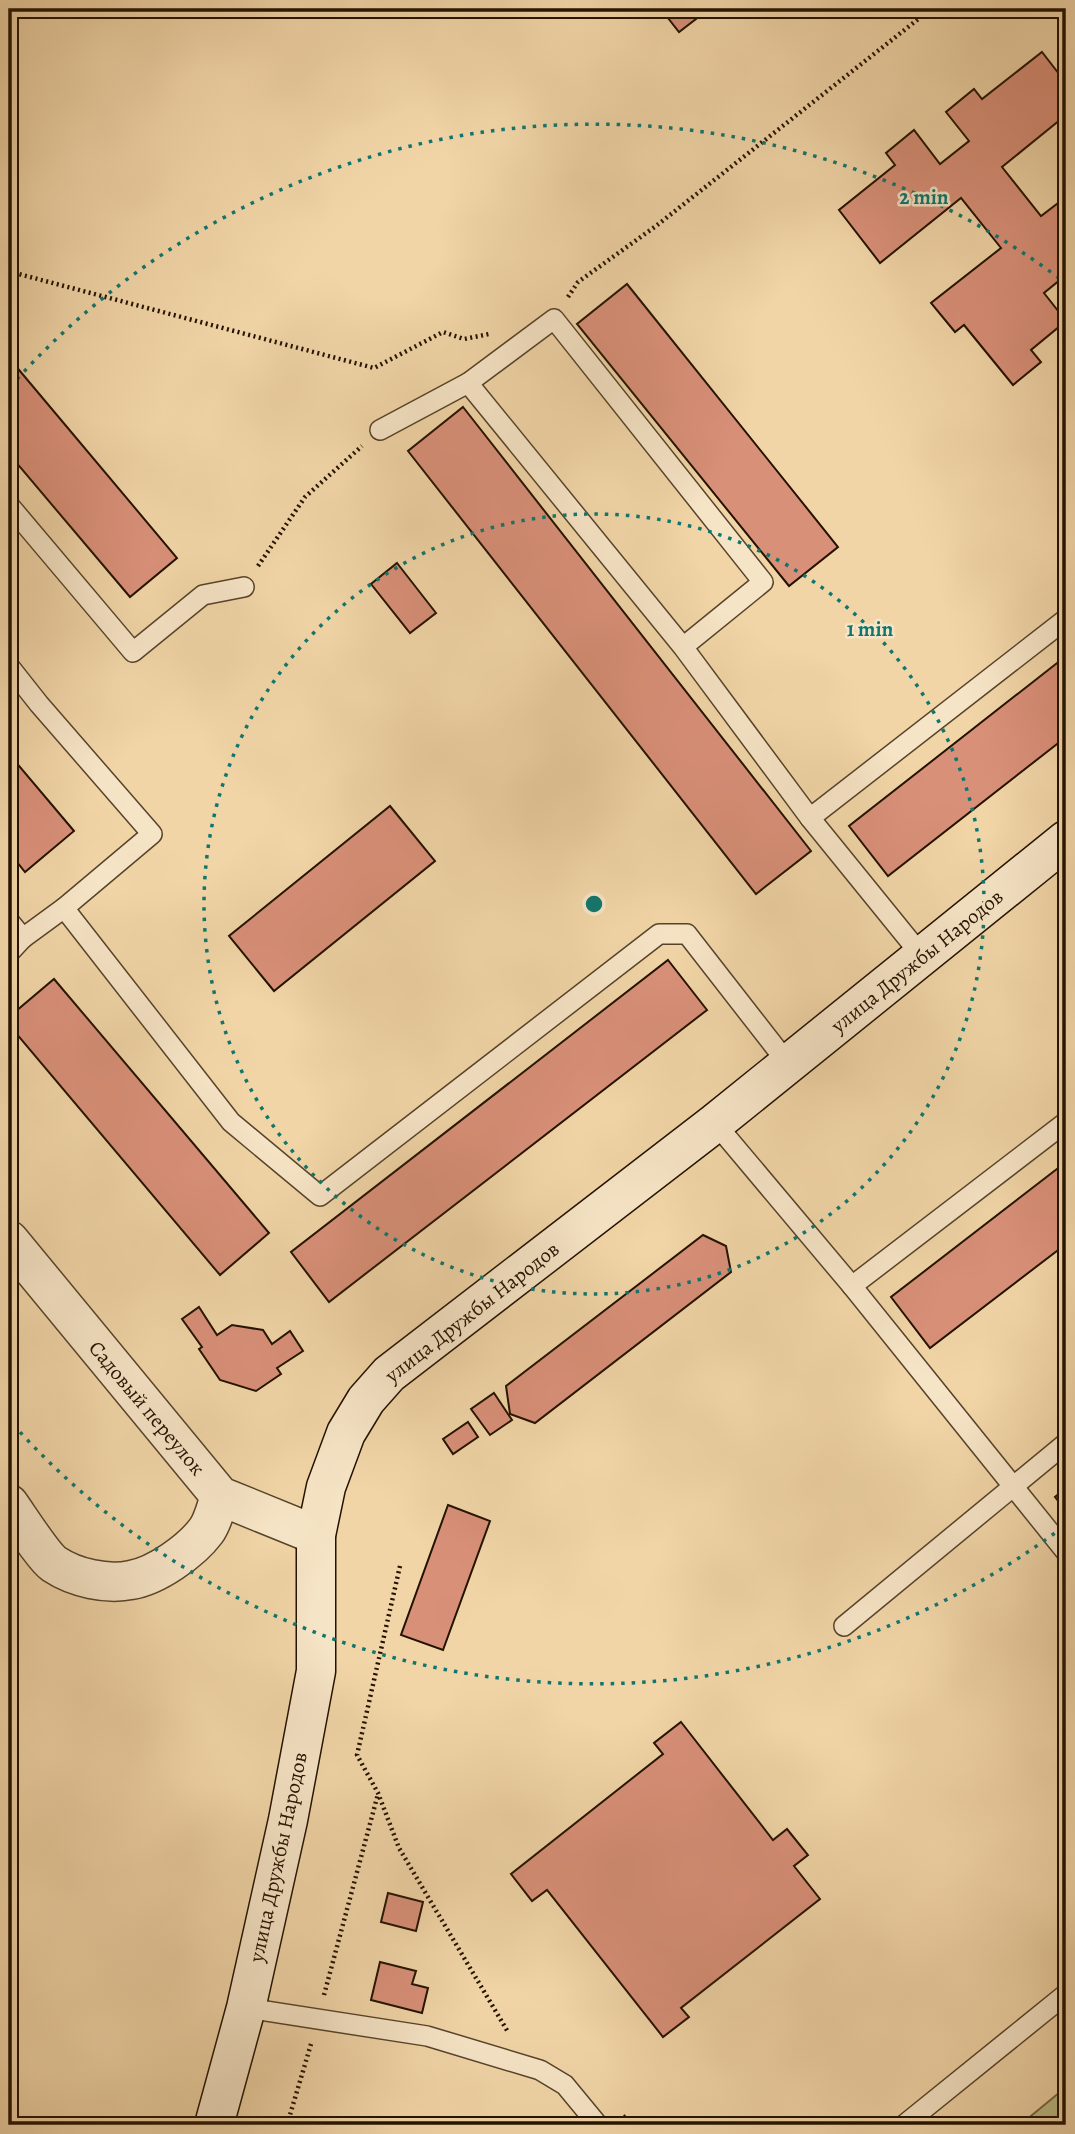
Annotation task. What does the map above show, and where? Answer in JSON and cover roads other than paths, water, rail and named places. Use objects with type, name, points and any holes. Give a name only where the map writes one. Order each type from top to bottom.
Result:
[{"type":"street","name":"улица Дружбы Народов","points":[[214,2125],[246,2008],[288,1820],[316,1671],[316,1535],[327,1487],[346,1433],[366,1400],[389,1374],[789,1065],[1066,840]]},
{"type":"street","name":"Садовый переулок","points":[[9,1240],[220,1496],[316,1535]]},
{"type":"street","points":[[9,1504],[52,1563],[76,1576],[102,1581],[132,1580],[187,1552],[208,1529],[220,1496]]},
{"type":"lane","points":[[380,430],[468,383],[554,319],[763,582],[683,647]]},
{"type":"lane","points":[[468,383],[683,647],[810,818],[922,956]]},
{"type":"lane","points":[[9,505],[133,652],[203,596],[244,587]]},
{"type":"lane","points":[[810,818],[1066,620]]},
{"type":"lane","points":[[9,666],[39,705],[152,834],[16,945],[9,920]]},
{"type":"lane","points":[[64,908],[231,1122],[320,1196],[659,934],[687,934],[789,1065]]},
{"type":"lane","points":[[852,1286],[1066,1122]]},
{"type":"lane","points":[[715,1123],[852,1286],[1066,1552]]},
{"type":"lane","points":[[844,1626],[1066,1443]]},
{"type":"lane","points":[[904,2125],[1066,1994]]},
{"type":"lane","points":[[246,2008],[427,2036],[540,2070],[565,2085],[598,2125]]}]
